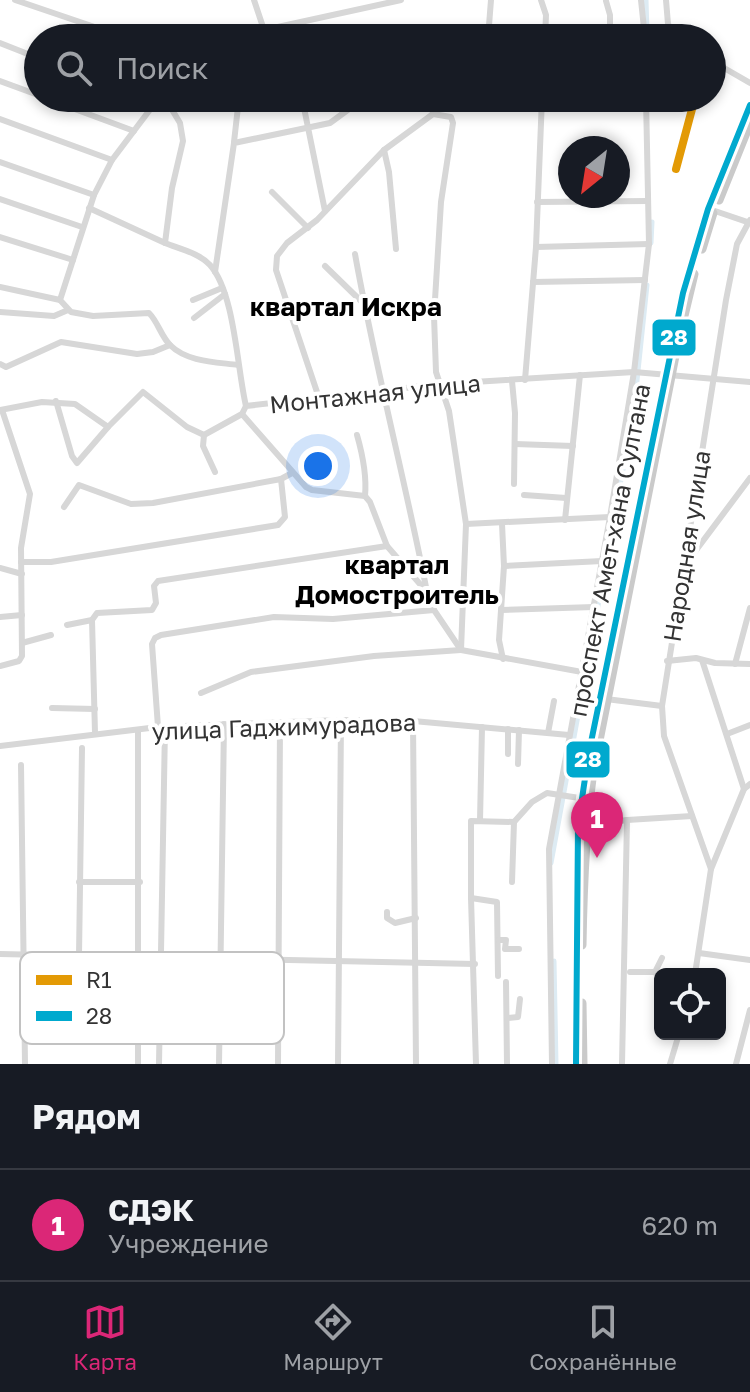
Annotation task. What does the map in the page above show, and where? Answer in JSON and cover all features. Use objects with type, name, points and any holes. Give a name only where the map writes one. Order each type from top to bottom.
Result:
[{"type":"main road","name":"проспект Амет-хана Султана","points":[[576,1064],[582,826],[603,699],[683,293],[750,105]]},
{"type":"main road","points":[[711,210],[750,123]]},
{"type":"main road","points":[[582,826],[583,1064]]},
{"type":"street","points":[[15,0],[86,24]]},
{"type":"street","points":[[254,0],[261,24]]},
{"type":"street","points":[[291,24],[401,0]]},
{"type":"street","points":[[489,24],[491,0]]},
{"type":"street","points":[[541,0],[545,9],[545,24]]},
{"type":"street","points":[[545,9],[551,0]]},
{"type":"street","points":[[641,0],[644,24]]},
{"type":"street","points":[[666,0],[668,24]]},
{"type":"street","points":[[606,1],[610,8],[610,24]]},
{"type":"street","points":[[0,43],[24,52]]},
{"type":"street","points":[[726,69],[750,83]]},
{"type":"street","points":[[0,81],[24,90]]},
{"type":"street","points":[[83,112],[134,131]]},
{"type":"street","points":[[60,300],[94,195],[112,160],[148,112]]},
{"type":"street","points":[[165,243],[172,188],[183,141],[180,123],[171,112]]},
{"type":"street","points":[[215,272],[237,112]]},
{"type":"street","points":[[305,112],[325,211]]},
{"type":"street","points":[[234,143],[309,128],[339,118],[346,112]]},
{"type":"street","points":[[525,380],[536,247],[541,112]]},
{"type":"street","points":[[552,1064],[549,849],[636,372],[649,244],[646,112]]},
{"type":"street","points":[[319,398],[275,264],[277,256],[384,150],[433,114],[451,117],[453,123],[441,202],[434,316],[436,372],[449,411],[466,524],[461,650]]},
{"type":"street","points":[[0,119],[112,160]]},
{"type":"street","points":[[384,150],[396,249]]},
{"type":"street","points":[[0,162],[94,195]]},
{"type":"street","points":[[272,192],[308,228]]},
{"type":"street","points":[[0,199],[82,227]]},
{"type":"street","points":[[537,202],[648,201]]},
{"type":"street","points":[[89,208],[202,258],[215,272],[223,291],[246,406]]},
{"type":"street","points":[[711,210],[750,222]]},
{"type":"street","name":"Народная улица","points":[[711,869],[664,736],[662,706],[686,543],[737,244],[750,222]]},
{"type":"street","points":[[0,237],[73,260]]},
{"type":"street","points":[[536,247],[649,244]]},
{"type":"street","points":[[355,254],[426,591],[434,610],[461,650]]},
{"type":"street","points":[[325,266],[364,304]]},
{"type":"street","points":[[533,282],[645,280]]},
{"type":"street","points":[[0,287],[60,300],[68,310]]},
{"type":"street","points":[[193,300],[223,291]]},
{"type":"street","points":[[194,318],[223,291]]},
{"type":"street","points":[[0,312],[54,316],[68,310],[93,316],[149,313],[170,345],[196,359],[238,365]]},
{"type":"street","points":[[0,364],[6,367],[61,342],[137,354],[170,345]]},
{"type":"street","name":"Монтажная улица","points":[[204,435],[242,414],[246,406],[441,384],[636,372],[750,382]]},
{"type":"street","points":[[565,520],[580,375]]},
{"type":"street","points":[[512,381],[514,484]]},
{"type":"street","points":[[56,401],[72,456],[77,463],[143,392],[187,427],[204,435],[203,446],[215,472]]},
{"type":"street","points":[[0,666],[21,659],[21,562],[30,494],[1,410],[56,401],[75,404],[108,427]]},
{"type":"street","points":[[242,414],[292,473],[312,490],[365,496]]},
{"type":"street","points":[[357,435],[365,469],[365,496],[387,546],[426,591]]},
{"type":"street","points":[[515,444],[573,446]]},
{"type":"street","points":[[64,507],[79,485],[131,504],[153,503],[281,479],[292,473]]},
{"type":"street","points":[[685,565],[750,478]]},
{"type":"street","points":[[21,562],[51,562],[278,525],[285,517],[281,479]]},
{"type":"street","points":[[524,495],[566,498]]},
{"type":"street","points":[[466,524],[610,517]]},
{"type":"street","points":[[502,524],[504,566],[499,640],[503,659]]},
{"type":"street","points":[[67,625],[93,618],[97,613],[152,610],[156,603],[155,583],[387,546]]},
{"type":"street","points":[[504,566],[602,561]]},
{"type":"street","points":[[0,568],[22,574]]},
{"type":"street","points":[[501,610],[594,607]]},
{"type":"street","points":[[735,664],[750,608]]},
{"type":"street","points":[[161,952],[162,727],[152,644],[155,638],[274,617],[333,619],[434,610]]},
{"type":"street","points":[[0,617],[22,615]]},
{"type":"street","points":[[93,618],[95,732]]},
{"type":"street","points":[[22,643],[51,635]]},
{"type":"street","points":[[201,693],[251,672],[374,656],[461,650],[582,672]]},
{"type":"street","points":[[667,661],[692,657],[750,664]]},
{"type":"street","points":[[696,968],[711,869],[747,787],[702,660]]},
{"type":"street","points":[[603,699],[662,706]]},
{"type":"street","points":[[548,733],[554,701]]},
{"type":"street","points":[[52,708],[95,709]]},
{"type":"street","points":[[338,1064],[341,720]]},
{"type":"street","name":"улица Гаджимурадова","points":[[0,746],[95,732],[341,720],[413,721],[569,735]]},
{"type":"street","points":[[413,721],[416,1064]]},
{"type":"street","points":[[220,952],[224,724]]},
{"type":"street","points":[[279,952],[280,724]]},
{"type":"street","points":[[727,734],[750,725]]},
{"type":"street","points":[[480,821],[482,727]]},
{"type":"street","points":[[508,729],[508,754]]},
{"type":"street","points":[[138,730],[140,952]]},
{"type":"street","points":[[518,764],[519,730]]},
{"type":"street","points":[[79,952],[82,748]]},
{"type":"street","points":[[21,765],[23,952]]},
{"type":"street","points":[[512,882],[514,822],[532,802],[547,793],[586,799]]},
{"type":"street","points":[[582,826],[692,816]]},
{"type":"street","points":[[622,1064],[627,820]]},
{"type":"street","points":[[476,1064],[471,821],[514,822]]},
{"type":"street","points":[[79,882],[140,882]]},
{"type":"street","points":[[471,898],[497,902],[498,976]]},
{"type":"street","points":[[387,912],[387,918],[395,923],[416,918]]},
{"type":"street","points":[[499,940],[506,940],[505,949],[519,949]]},
{"type":"street","points":[[699,953],[750,960]]},
{"type":"street","points":[[657,968],[662,958]]},
{"type":"street","points":[[284,960],[475,964]]},
{"type":"street","points":[[630,972],[654,972]]},
{"type":"street","points":[[506,982],[507,1064]]},
{"type":"street","points":[[507,1018],[518,1017],[520,999]]},
{"type":"street","points":[[736,1064],[750,1010]]},
{"type":"street","points":[[670,1064],[677,1040]]},
{"type":"street","points":[[25,1044],[25,1064]]},
{"type":"street","points":[[138,1044],[138,1064]]},
{"type":"street","points":[[159,1044],[159,1064]]},
{"type":"street","points":[[219,1044],[219,1064]]},
{"type":"street","points":[[278,1044],[278,1064]]},
{"type":"waterway","points":[[646,0],[647,24]]},
{"type":"waterway","points":[[651,243],[652,222]]},
{"type":"waterway","points":[[551,863],[634,409],[647,285]]},
{"type":"waterway","points":[[554,961],[556,1064]]},
{"type":"transit line","name":"28","points":[[576,1064],[578,825],[589,752],[683,293],[708,209],[750,105]]},
{"type":"transit line","name":"R1","points":[[676,169],[691,112]]},
{"type":"place","name":"СДЭК","points":[[597,858]]},
{"type":"district","name":"квартал Искра","points":[[346,306]]},
{"type":"district","name":"квартал Домостроитель","points":[[397,579]]}]
